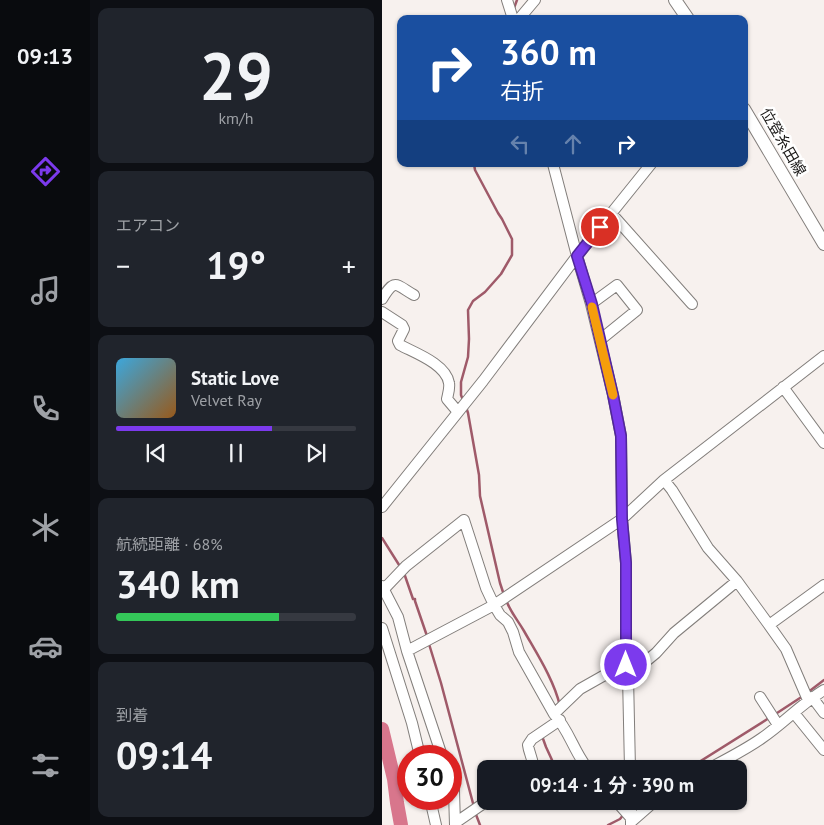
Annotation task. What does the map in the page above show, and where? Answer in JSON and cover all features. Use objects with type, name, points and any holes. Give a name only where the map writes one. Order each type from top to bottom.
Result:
[{"type":"main road","points":[[677,0],[686,15]]},
{"type":"main road","name":"位登糸田線","points":[[748,116],[824,244]]},
{"type":"street","points":[[507,0],[512,15]]},
{"type":"street","points":[[523,15],[536,0]]},
{"type":"street","points":[[554,167],[577,256],[592,304],[621,436],[622,519],[626,563],[626,665],[628,676],[630,760]]},
{"type":"street","points":[[382,508],[489,374],[577,256],[649,167]]},
{"type":"street","points":[[612,212],[692,304]]},
{"type":"street","points":[[382,299],[389,287],[393,285],[414,295]]},
{"type":"street","points":[[592,304],[617,285],[637,310],[600,340]]},
{"type":"street","points":[[382,312],[402,325],[404,329],[398,341],[400,345],[437,364],[446,374],[450,384],[447,399],[458,412]]},
{"type":"street","points":[[407,650],[494,606],[622,519],[664,480],[824,356]]},
{"type":"street","points":[[783,387],[824,443]]},
{"type":"street","points":[[664,480],[708,548],[737,581],[786,649],[810,698],[824,713]]},
{"type":"street","points":[[438,745],[398,617],[383,587],[406,566],[464,520],[486,588],[494,606],[508,622],[519,652],[581,760]]},
{"type":"street","points":[[628,676],[656,654],[674,633],[737,581]]},
{"type":"street","points":[[769,625],[824,585]]},
{"type":"street","points":[[382,628],[417,745]]},
{"type":"street","points":[[532,760],[528,745],[532,739],[557,717],[580,690],[626,665]]},
{"type":"street","points":[[725,760],[762,738],[810,698],[824,690]]},
{"type":"street","points":[[760,698],[778,725]]},
{"type":"street","points":[[794,713],[824,750]]},
{"type":"street","points":[[455,824],[477,808]]},
{"type":"street","points":[[433,810],[436,825]]},
{"type":"street","points":[[455,810],[455,824]]},
{"type":"street","points":[[622,810],[631,822],[645,810]]},
{"type":"waterway","points":[[514,8],[517,0]]},
{"type":"waterway","points":[[463,400],[461,382],[468,357],[468,310],[473,301],[485,292],[501,274],[512,255],[512,239],[474,167]]},
{"type":"waterway","points":[[466,407],[479,475],[480,496],[504,595]]},
{"type":"waterway","points":[[382,538],[401,568]]},
{"type":"waterway","points":[[404,573],[427,636]]},
{"type":"waterway","points":[[506,600],[545,667],[560,706]]},
{"type":"waterway","points":[[429,644],[474,807]]},
{"type":"waterway","points":[[807,693],[824,680]]},
{"type":"waterway","points":[[774,715],[803,696]]},
{"type":"waterway","points":[[702,760],[769,718]]},
{"type":"waterway","points":[[382,729],[394,779],[401,825]]},
{"type":"waterway","points":[[542,736],[552,760]]},
{"type":"waterway","points":[[475,812],[480,825]]},
{"type":"waterway","points":[[608,825],[620,819],[624,814]]},
{"type":"slow traffic","points":[[592,307],[613,395]]},
{"type":"route","points":[[600,227],[577,256],[592,304],[621,436],[622,519],[626,563],[626,665]]}]
